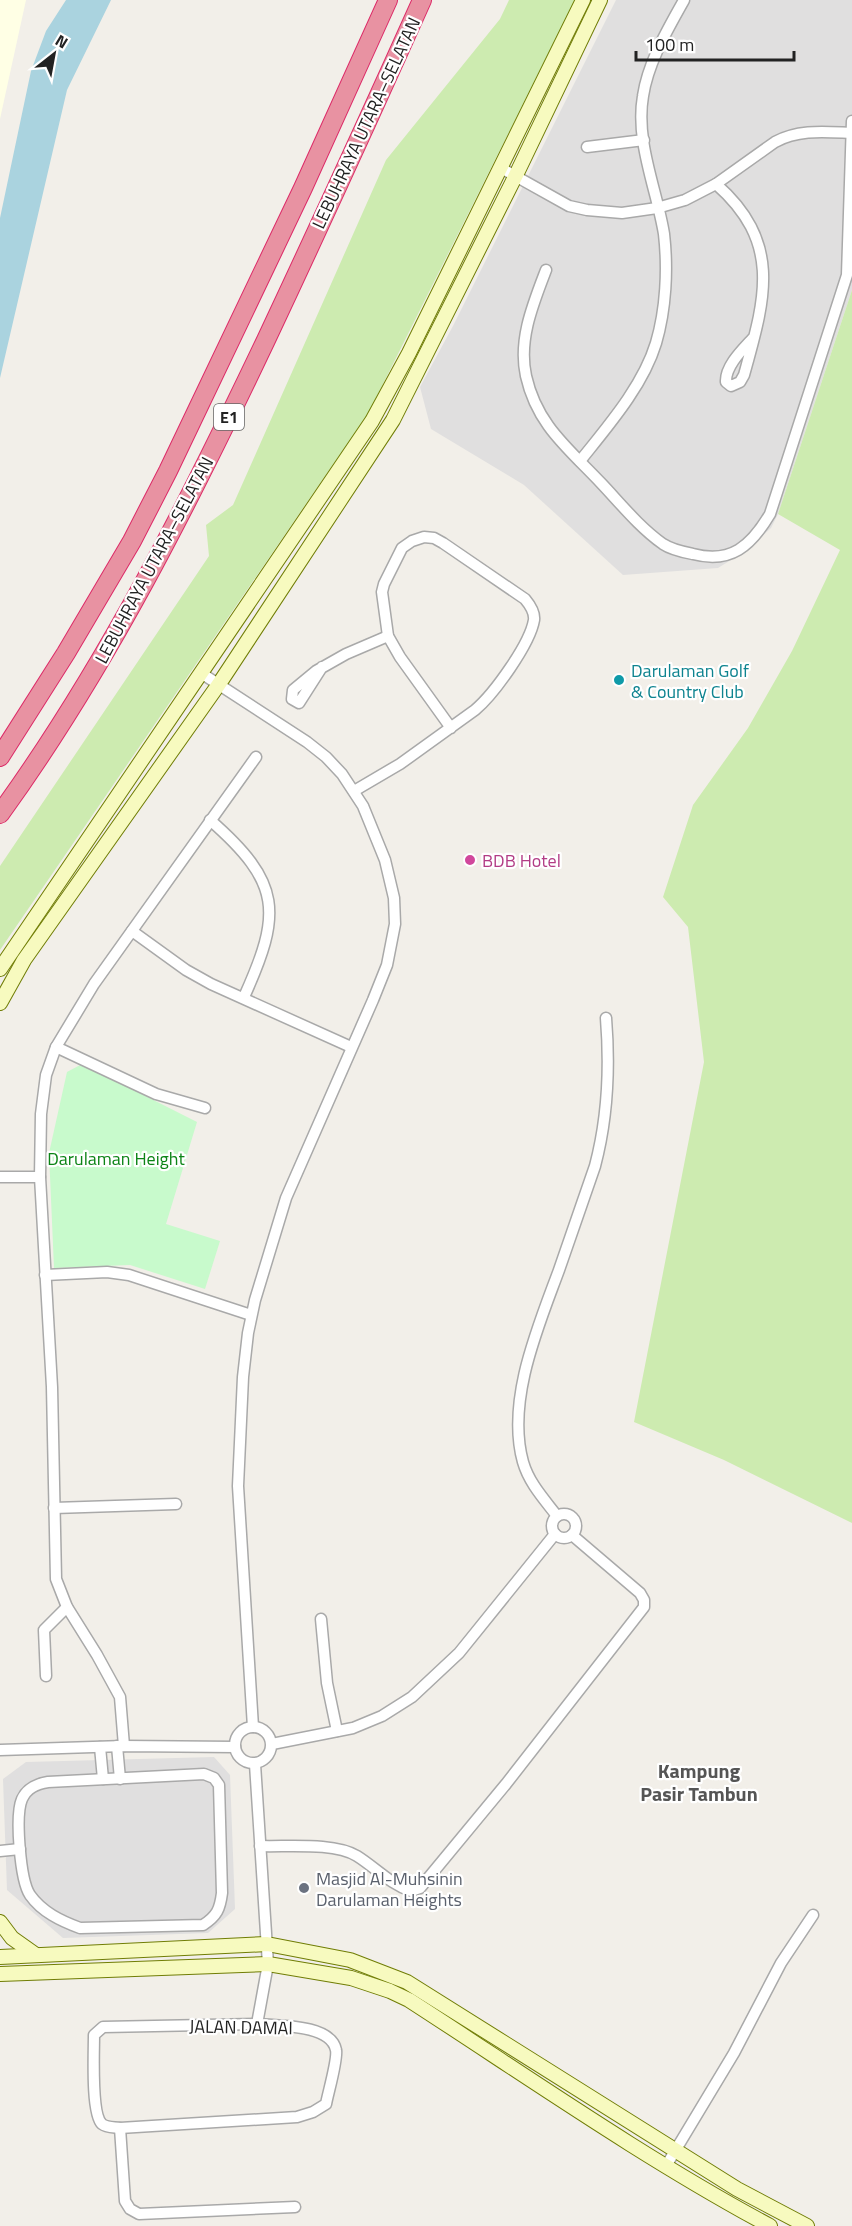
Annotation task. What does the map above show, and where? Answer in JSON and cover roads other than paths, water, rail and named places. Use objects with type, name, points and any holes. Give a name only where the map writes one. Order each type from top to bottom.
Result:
[{"type":"highway","name":"LEBUHRAYA UTARA–SELATAN","points":[[0,757],[66,654],[132,541],[168,471],[298,198],[388,0]]},
{"type":"highway","name":"LEBUHRAYA UTARA–SELATAN","points":[[0,814],[81,692],[143,586],[185,507],[302,262],[422,0]]},
{"type":"street","points":[[0,969],[378,411],[583,0]]},
{"type":"street","points":[[0,1003],[24,960],[219,684],[393,420],[516,175],[600,0]]},
{"type":"street","points":[[580,461],[629,394],[646,367],[656,342],[663,306],[666,267],[663,233],[644,140],[641,110],[647,79],[684,0]]},
{"type":"street","points":[[501,168],[557,201],[578,209],[622,213],[676,204],[716,184],[785,137],[851,127],[847,275],[770,514],[754,537],[737,550],[718,558],[709,558],[673,549],[656,538],[542,420],[526,377],[523,350],[533,304],[546,270]]},
{"type":"street","points":[[587,147],[644,140]]},
{"type":"street","points":[[716,184],[739,206],[759,247],[764,285],[760,317],[753,338]]},
{"type":"street","points":[[354,791],[400,764],[451,728],[482,704],[514,660],[534,620],[529,604],[443,543],[434,538],[424,537],[402,548],[384,584],[383,599],[388,636],[400,657],[451,728]]},
{"type":"street","points":[[322,667],[388,636]]},
{"type":"street","points":[[201,673],[326,757],[342,774],[363,806],[386,860],[394,898],[395,924],[387,965],[286,1198],[251,1315],[244,1358],[238,1486],[253,1727]]},
{"type":"street","points":[[120,1779],[120,1697],[66,1606],[55,1574],[52,1387],[39,1145],[46,1075],[56,1047],[94,984],[256,757]]},
{"type":"street","points":[[210,820],[237,843],[246,854],[257,870],[268,896],[270,922],[268,937],[244,997]]},
{"type":"street","points":[[132,932],[186,970],[212,984],[351,1047]]},
{"type":"street","points":[[557,1516],[529,1477],[523,1461],[519,1437],[520,1408],[531,1351],[602,1140],[606,1116],[609,1062],[606,1018]]},
{"type":"street","points":[[56,1047],[156,1094],[205,1108]]},
{"type":"street","points":[[0,1177],[40,1176]]},
{"type":"street","points":[[45,1275],[107,1272],[129,1275],[251,1315]]},
{"type":"street","points":[[54,1509],[176,1504]]},
{"type":"street","points":[[557,1516],[569,1515],[575,1520],[576,1525],[572,1535]]},
{"type":"street","points":[[555,1534],[553,1522],[557,1516]]},
{"type":"street","points":[[555,1534],[562,1537],[572,1535]]},
{"type":"street","points":[[272,1743],[353,1728],[382,1716],[412,1698],[474,1635],[518,1577],[555,1534]]},
{"type":"street","points":[[260,1846],[342,1850],[356,1855],[397,1887],[411,1891],[420,1888],[506,1784],[644,1607],[644,1600],[640,1593],[572,1535]]},
{"type":"street","points":[[46,1676],[44,1630],[66,1606]]},
{"type":"street","points":[[321,1619],[327,1683],[337,1731]]},
{"type":"street","points":[[253,1727],[267,1734],[272,1743],[272,1749],[266,1760],[255,1764],[243,1761],[235,1747],[238,1735],[253,1727]]},
{"type":"street","points":[[0,1750],[100,1746],[235,1747]]},
{"type":"street","points":[[100,1746],[103,1779]]},
{"type":"street","points":[[255,1764],[268,1964],[257,2024]]},
{"type":"street","points":[[204,1774],[210,1775],[217,1781],[222,1893],[220,1907],[214,1918],[203,1925],[80,1928],[45,1911],[29,1894],[22,1874],[21,1801],[32,1787],[48,1782],[103,1779],[204,1774]]},
{"type":"street","points":[[0,1851],[20,1849]]},
{"type":"street","points":[[666,2166],[735,2053],[782,1963],[813,1915]]},
{"type":"street","points":[[0,1922],[12,1938],[36,1955]]},
{"type":"street","points":[[0,1957],[267,1944],[350,1960],[407,1982],[736,2189],[807,2226]]},
{"type":"street","points":[[0,1974],[268,1964],[351,1978],[409,2000],[728,2205],[771,2226]]},
{"type":"street","name":"JALAN DAMAI","points":[[257,2024],[310,2029],[323,2033],[333,2041],[337,2051],[326,2104],[321,2109],[297,2117],[120,2128],[107,2127],[97,2117],[93,2077],[94,2035],[103,2027],[257,2024]]},
{"type":"street","points":[[120,2128],[125,2201],[130,2209],[139,2214],[295,2207]]},
{"type":"water","points":[[66,0],[111,0],[67,90],[0,378],[0,218],[31,71],[46,31]]},
{"type":"place","name":"Darulaman Golf & Country Club","points":[[619,680]]},
{"type":"place","name":"BDB Hotel","points":[[470,860]]},
{"type":"place","name":"Masjid Al-Muhsinin Darulaman Heights","points":[[304,1888]]},
{"type":"district","name":"Kampung Pasir Tambun","points":[[699,1782]]},
{"type":"park label","name":"Darulaman Height","points":[[116,1158]]}]
